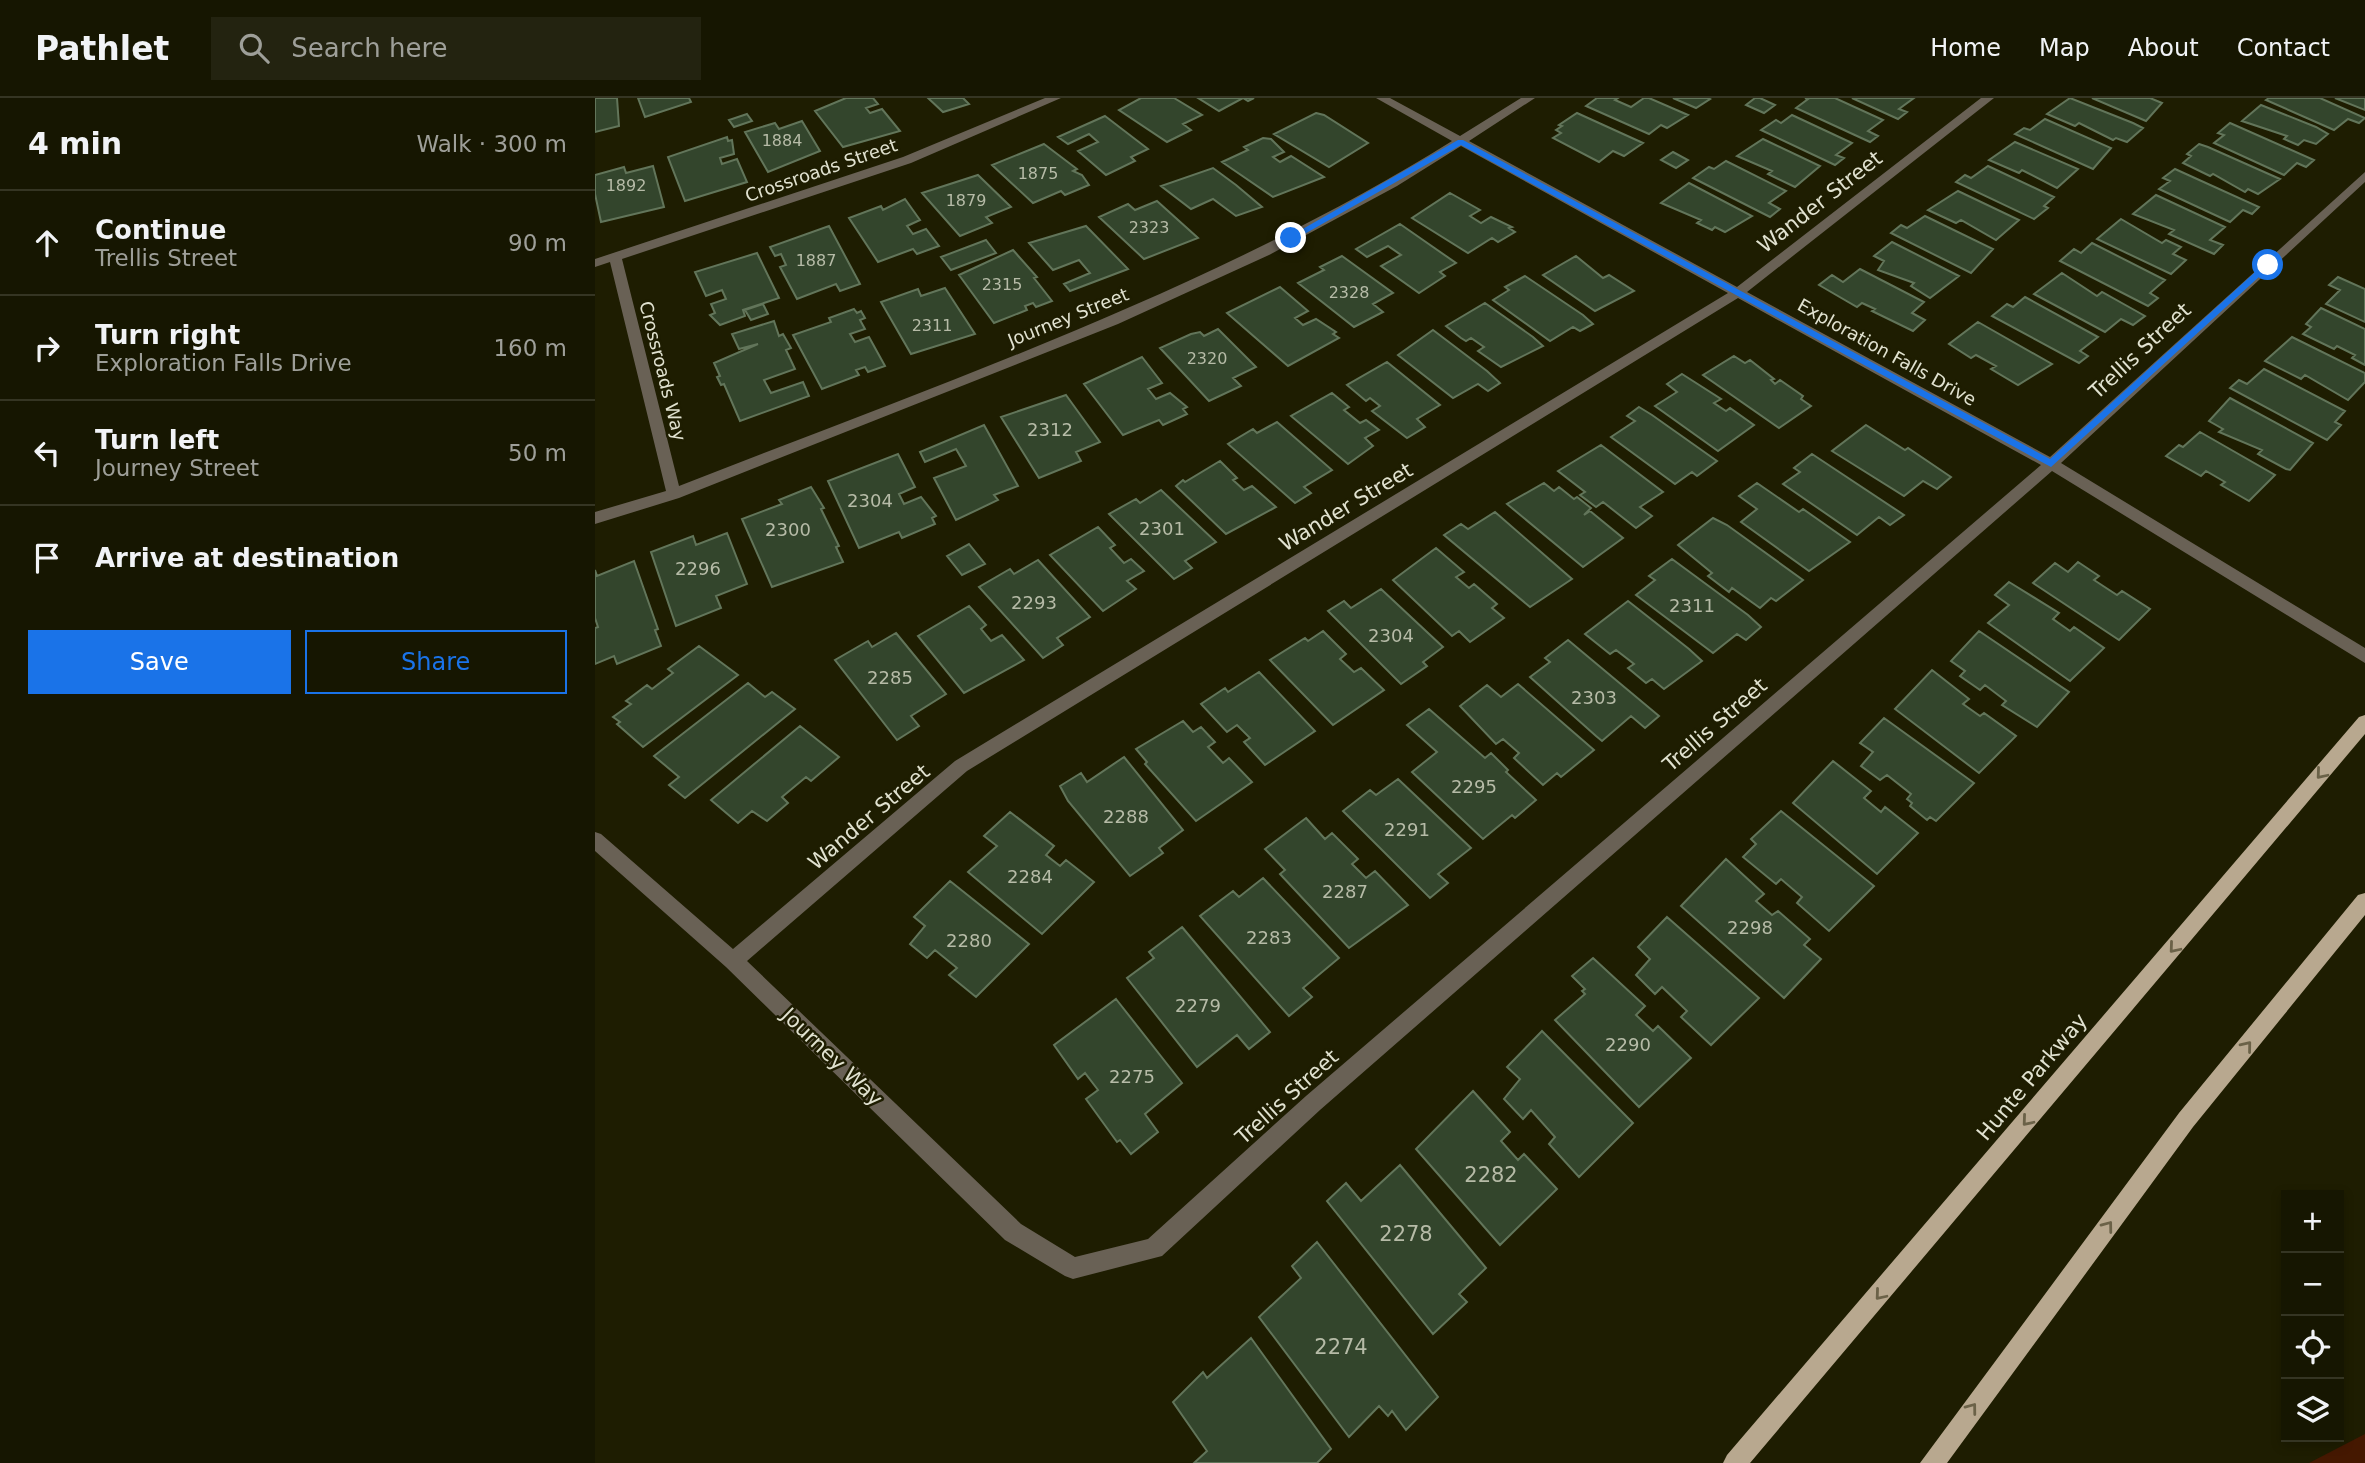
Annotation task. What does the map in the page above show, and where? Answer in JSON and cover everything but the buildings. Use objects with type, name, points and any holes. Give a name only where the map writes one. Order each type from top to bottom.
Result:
[{"type":"main road","name":"Hunte Parkway","points":[[1735,1463],[2365,722]]},
{"type":"main road","points":[[1932,1463],[2186,1120],[2365,901]]},
{"type":"street","name":"Crossroads Street","points":[[595,263],[907,160],[1055,98]]},
{"type":"street","name":"Exploration Falls Drive","points":[[1382,98],[2051,464],[2365,656]]},
{"type":"street","name":"Journey Street","points":[[595,518],[674,494],[1152,304],[1327,220],[1461,142],[1529,98]]},
{"type":"street","name":"Wander Street","points":[[733,961],[961,766],[1739,292],[1988,98]]},
{"type":"street","name":"Trellis Street","points":[[1073,1268],[1154,1248],[1313,1103],[2051,464],[2365,176]]},
{"type":"street","name":"Crossroads Way","points":[[615,258],[674,494]]},
{"type":"street","name":"Journey Way","points":[[595,840],[733,961],[1013,1232],[1073,1268]]},
{"type":"shaded area","points":[[2365,1434],[2365,1463],[2309,1463]]},
{"type":"route","points":[[1291,238],[1393,183],[1461,142],[2051,464],[2268,265]]}]
